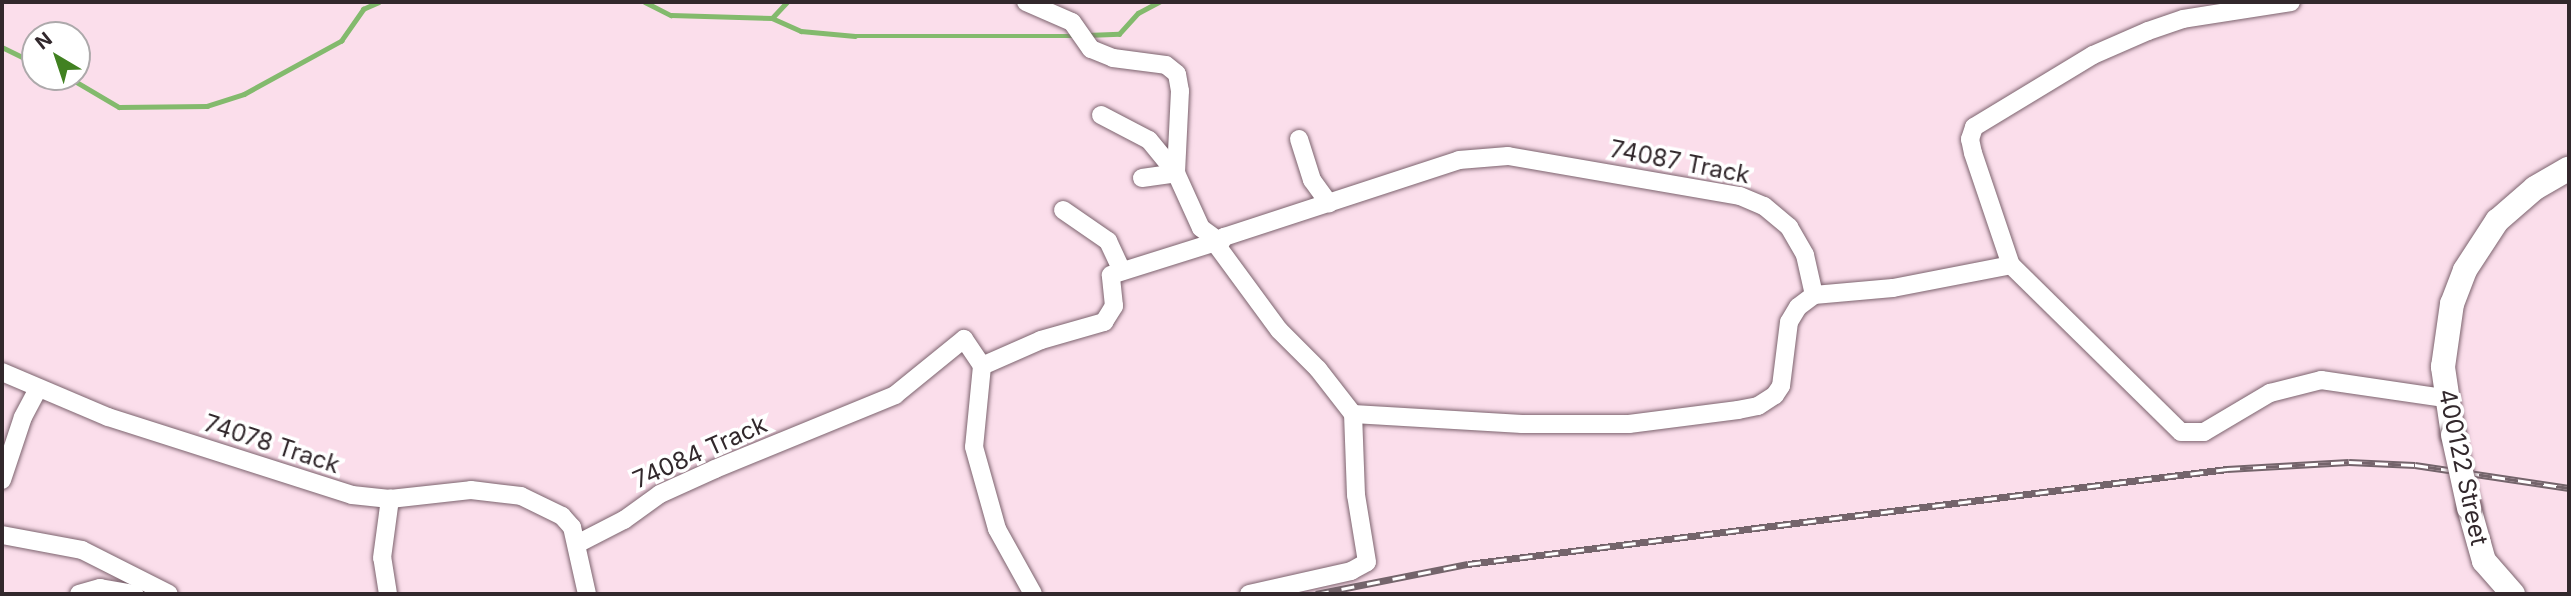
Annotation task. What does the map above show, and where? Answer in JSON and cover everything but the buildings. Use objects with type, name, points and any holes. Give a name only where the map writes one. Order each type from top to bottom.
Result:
[{"type":"street","points":[[1026,2],[1072,22],[1091,50],[1113,58],[1166,65],[1177,74],[1180,91],[1176,173]]},
{"type":"street","points":[[2291,2],[2183,19],[2148,31],[2093,55],[1974,127],[1970,139],[1973,153],[2011,265],[2181,432],[2204,432],[2270,393],[2321,380],[2445,398]]},
{"type":"street","points":[[1101,115],[1149,140],[1176,173],[1200,229],[1219,241],[1218,247],[1279,330],[1318,369],[1353,414],[1356,495],[1367,562],[1351,571],[1249,594]]},
{"type":"street","points":[[1299,139],[1312,180],[1329,202]]},
{"type":"street","name":"74087 Track","points":[[1122,271],[1219,241],[1329,202],[1479,157],[1508,156],[1701,187],[1753,200],[1789,227],[1805,255],[1814,295]]},
{"type":"street","name":"400122 Street","points":[[2513,594],[2484,561],[2469,508],[2445,398],[2446,334],[2465,271],[2497,221],[2535,188],[2569,167]]},
{"type":"street","points":[[1142,178],[1176,173]]},
{"type":"street","points":[[1033,594],[998,529],[974,447],[982,366],[1041,340],[1104,322],[1114,306],[1111,275],[1122,271],[1108,241],[1063,210]]},
{"type":"street","points":[[1353,414],[1522,424],[1629,424],[1758,406],[1781,386],[1789,322],[1798,307],[1814,295],[1893,288],[2011,265]]},
{"type":"street","name":"74084 Track","points":[[577,544],[624,520],[632,511],[715,468],[895,395],[964,339],[982,366]]},
{"type":"street","name":"74078 Track","points":[[2,372],[108,417],[320,485],[390,499],[471,490],[498,491],[538,502],[562,516],[572,527],[587,594]]},
{"type":"street","points":[[2,480],[38,389]]},
{"type":"street","points":[[388,594],[382,558],[390,499]]},
{"type":"street","points":[[2,535],[82,550],[169,594]]},
{"type":"street","points":[[79,594],[100,588],[134,594]]},
{"type":"waterway","points":[[91,91],[119,107],[207,106],[244,94],[341,41],[363,9],[379,2]]},
{"type":"waterway","points":[[645,2],[671,15],[772,18],[801,31],[855,36],[1075,36]]},
{"type":"waterway","points":[[772,18],[787,2]]},
{"type":"waterway","points":[[1087,35],[1119,34],[1138,13],[1159,2]]},
{"type":"waterway","points":[[2,47],[21,56]]},
{"type":"railway","points":[[1316,594],[1468,564],[2227,469],[2349,462],[2415,465],[2569,488]]}]
